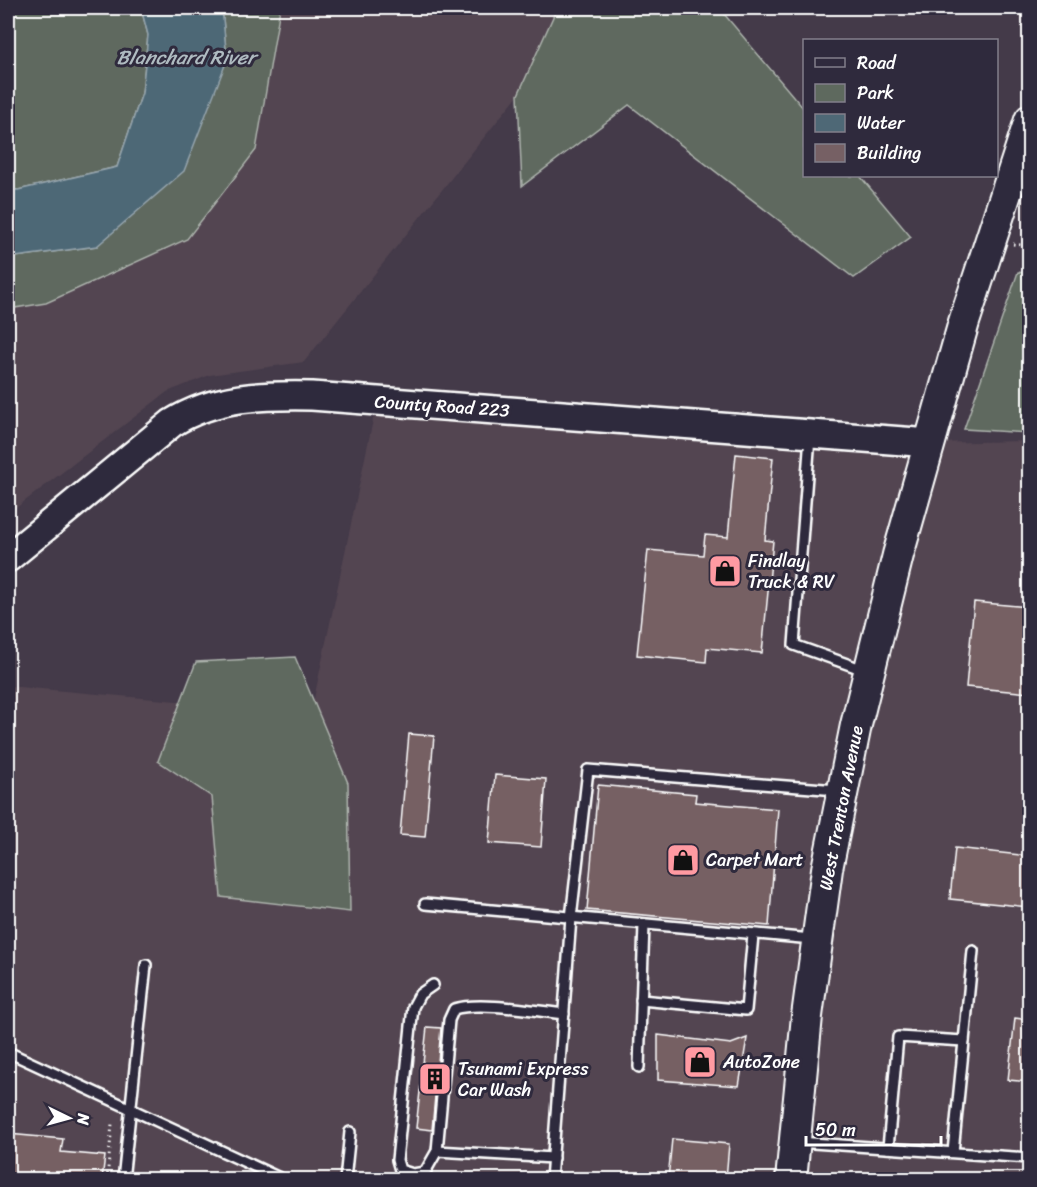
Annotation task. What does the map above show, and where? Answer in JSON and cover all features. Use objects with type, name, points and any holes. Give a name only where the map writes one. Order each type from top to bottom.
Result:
[{"type":"main road","name":"West Trenton Avenue","points":[[791,1179],[807,1016],[827,869],[843,791],[898,555],[964,322],[1029,120]]},
{"type":"street","name":"County Road 223","points":[[8,558],[172,423],[220,402],[246,397],[312,396],[930,443]]},
{"type":"lane","points":[[811,434],[794,645],[870,672]]},
{"type":"lane","points":[[551,1179],[571,918],[588,770],[843,791]]},
{"type":"lane","points":[[425,904],[818,940]]},
{"type":"lane","points":[[639,1067],[644,925]]},
{"type":"lane","points":[[641,1000],[746,1010],[753,934]]},
{"type":"lane","points":[[953,1152],[973,951]]},
{"type":"lane","points":[[123,1179],[147,966]]},
{"type":"lane","points":[[433,985],[420,994],[413,1007],[397,1160],[400,1170],[413,1174],[425,1172],[437,1151],[449,1020],[454,1010],[465,1006],[481,1006],[564,1014]]},
{"type":"lane","points":[[888,1148],[898,1037],[964,1041]]},
{"type":"lane","points":[[8,1052],[284,1179]]},
{"type":"lane","points":[[345,1179],[350,1132]]},
{"type":"lane","points":[[795,1142],[1029,1158]]},
{"type":"lane","points":[[437,1151],[553,1158]]},
{"type":"path","points":[[107,1179],[112,1124]]},
{"type":"shaded area","points":[[280,8],[557,8],[518,95],[304,362],[210,375],[167,392],[8,514],[8,309],[46,303],[187,239],[256,150]]},
{"type":"shaded area","points":[[377,401],[930,443],[1029,441],[1029,1179],[8,1179],[8,686],[311,713]]},
{"type":"green space","points":[[8,8],[141,8],[148,35],[142,93],[117,167],[18,190],[8,190]]},
{"type":"green space","points":[[222,8],[280,8],[256,150],[187,239],[46,303],[8,309],[8,258],[97,246],[227,60]]},
{"type":"green space","points":[[557,8],[728,8],[724,14],[803,108],[803,177],[861,177],[911,237],[854,278],[629,105],[522,186],[518,95]]},
{"type":"green space","points":[[1018,272],[1029,274],[1029,433],[964,429]]},
{"type":"green space","points":[[295,657],[348,783],[350,912],[221,897],[212,797],[158,761],[196,662]]},
{"type":"water","name":"Blanchard River","points":[[141,8],[222,8],[227,60],[184,171],[97,246],[8,258],[8,190],[18,190],[117,167],[142,93],[148,35]]},
{"type":"building","points":[[736,454],[773,458],[765,540],[773,541],[762,653],[707,648],[706,662],[637,655],[648,550],[703,555],[705,535],[728,537]]},
{"type":"building","points":[[974,602],[1029,607],[1029,693],[966,687]]},
{"type":"building","points":[[409,734],[434,736],[425,837],[400,835]]},
{"type":"building","points":[[495,775],[546,779],[541,847],[489,843]]},
{"type":"building","name":"Carpet Mart","points":[[598,785],[696,794],[695,802],[778,809],[769,926],[587,910]]},
{"type":"building","points":[[955,848],[1029,856],[1029,907],[950,899]]},
{"type":"building","points":[[1015,1018],[1029,1020],[1029,1082],[1008,1080]]},
{"type":"building","points":[[427,1027],[441,1028],[432,1130],[416,1128]]},
{"type":"building","name":"AutoZone","points":[[658,1035],[731,1044],[747,1038],[739,1086],[658,1080]]},
{"type":"building","points":[[8,1134],[63,1139],[61,1152],[105,1156],[102,1179],[8,1179]]},
{"type":"building","points":[[672,1139],[729,1144],[726,1179],[668,1179]]},
{"type":"place","name":"Findlay Truck & RV","points":[[725,571]]},
{"type":"place","name":"Carpet Mart","points":[[683,860]]},
{"type":"place","name":"AutoZone","points":[[700,1062]]},
{"type":"place","name":"Tsunami Express Car Wash","points":[[435,1079]]}]
